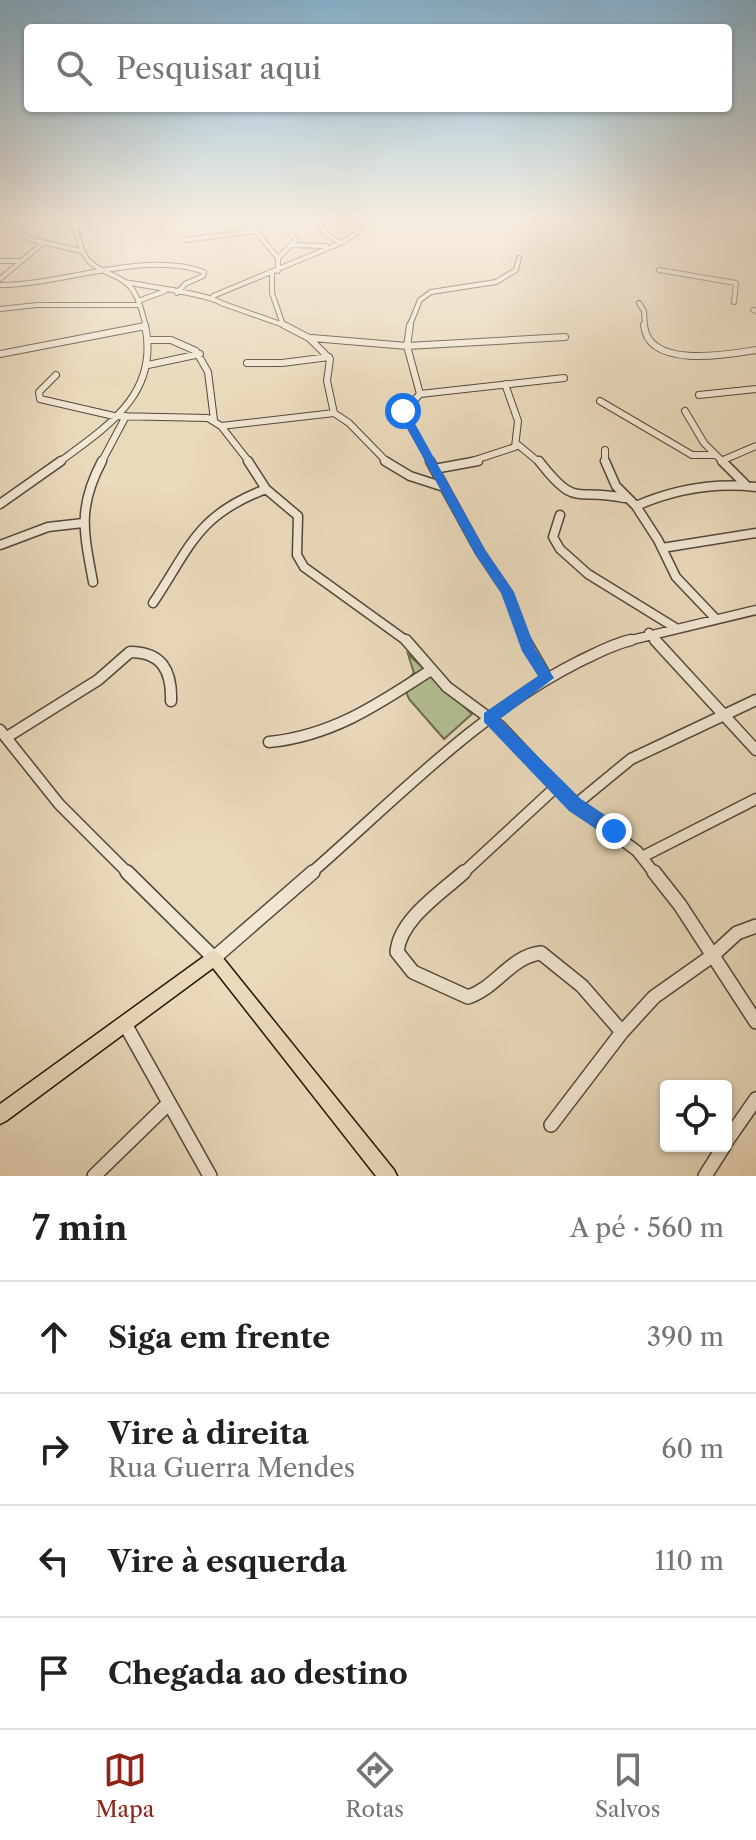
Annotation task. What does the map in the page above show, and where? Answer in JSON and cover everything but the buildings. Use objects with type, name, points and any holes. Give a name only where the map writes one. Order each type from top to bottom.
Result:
[{"type":"main road","points":[[0,1115],[214,958],[388,1176]]},
{"type":"street","points":[[1,278],[40,283],[81,276]]},
{"type":"street","points":[[112,276],[166,291],[213,296],[236,309],[311,338],[407,346],[565,337]]},
{"type":"street","points":[[177,293],[185,284],[203,276]]},
{"type":"street","points":[[213,296],[265,276]]},
{"type":"street","points":[[274,276],[269,288],[280,310],[283,325]]},
{"type":"street","points":[[420,394],[407,346],[409,328],[422,297],[431,292],[496,282],[507,276]]},
{"type":"street","points":[[694,276],[736,283],[734,302]]},
{"type":"street","points":[[0,504],[68,455],[114,416],[144,380],[150,340],[138,303],[125,282]]},
{"type":"street","points":[[0,309],[138,303],[166,291]]},
{"type":"street","points":[[639,303],[645,312],[647,340],[654,347],[691,355],[756,350]]},
{"type":"street","points":[[0,354],[145,326]]},
{"type":"street","points":[[311,338],[329,357],[327,381],[334,413]]},
{"type":"street","points":[[150,340],[182,341],[193,345],[200,354],[207,368],[217,423],[238,445],[266,489],[298,516],[297,555],[304,567],[380,617],[403,636],[447,687],[517,743],[575,805],[623,838],[642,857],[680,905],[756,1022]]},
{"type":"street","points":[[148,365],[200,354]]},
{"type":"street","points":[[247,363],[282,363],[329,357]]},
{"type":"street","points":[[56,375],[39,392],[40,399],[114,416],[193,416],[217,423],[334,413],[351,422],[377,455],[394,468],[445,487]]},
{"type":"street","points":[[547,678],[529,651],[507,592],[403,413],[420,394],[564,378]]},
{"type":"street","points":[[434,469],[489,459],[517,444],[518,421],[505,384]]},
{"type":"street","points":[[699,395],[756,389]]},
{"type":"street","points":[[600,401],[692,455],[718,458],[756,446]]},
{"type":"street","points":[[685,411],[700,438],[745,485]]},
{"type":"street","points":[[93,582],[83,523],[98,467],[126,416]]},
{"type":"street","points":[[517,444],[530,450],[552,482],[572,495],[586,498],[610,494],[632,503],[678,489],[756,487]]},
{"type":"street","points":[[605,450],[606,467],[620,492],[632,503],[662,548],[676,577],[715,618]]},
{"type":"street","points":[[153,603],[182,552],[209,518],[230,502],[266,489]]},
{"type":"street","points":[[560,515],[553,530],[553,539],[565,555],[592,576],[674,627]]},
{"type":"street","points":[[0,545],[48,527],[83,523]]},
{"type":"street","points":[[662,548],[756,533]]},
{"type":"street","points":[[171,701],[172,681],[164,664],[148,654],[130,652],[98,680],[3,733],[59,804],[214,958],[489,718],[547,678],[590,654],[649,633],[756,610]]},
{"type":"street","points":[[649,633],[756,750]]},
{"type":"street","points":[[269,742],[296,741],[328,732],[431,670]]},
{"type":"street","points":[[575,805],[631,759],[756,700]]},
{"type":"street","points":[[556,787],[406,926],[398,939],[397,952],[413,972],[468,997],[489,988],[525,956],[541,953],[582,986],[622,1032]]},
{"type":"street","points":[[642,857],[756,799]]},
{"type":"street","points":[[551,1125],[622,1032],[654,997],[712,956],[737,933],[756,926]]},
{"type":"street","points":[[125,1024],[210,1176]]},
{"type":"street","points":[[732,1134],[756,1099]]},
{"type":"street","points":[[94,1176],[168,1104]]},
{"type":"street","points":[[705,1176],[720,1152]]},
{"type":"green space","points":[[408,654],[472,714],[444,739],[409,699],[403,684],[414,673]]},
{"type":"route","points":[[403,411],[480,552],[507,592],[529,651],[547,678],[489,718],[575,805],[614,831]]}]
